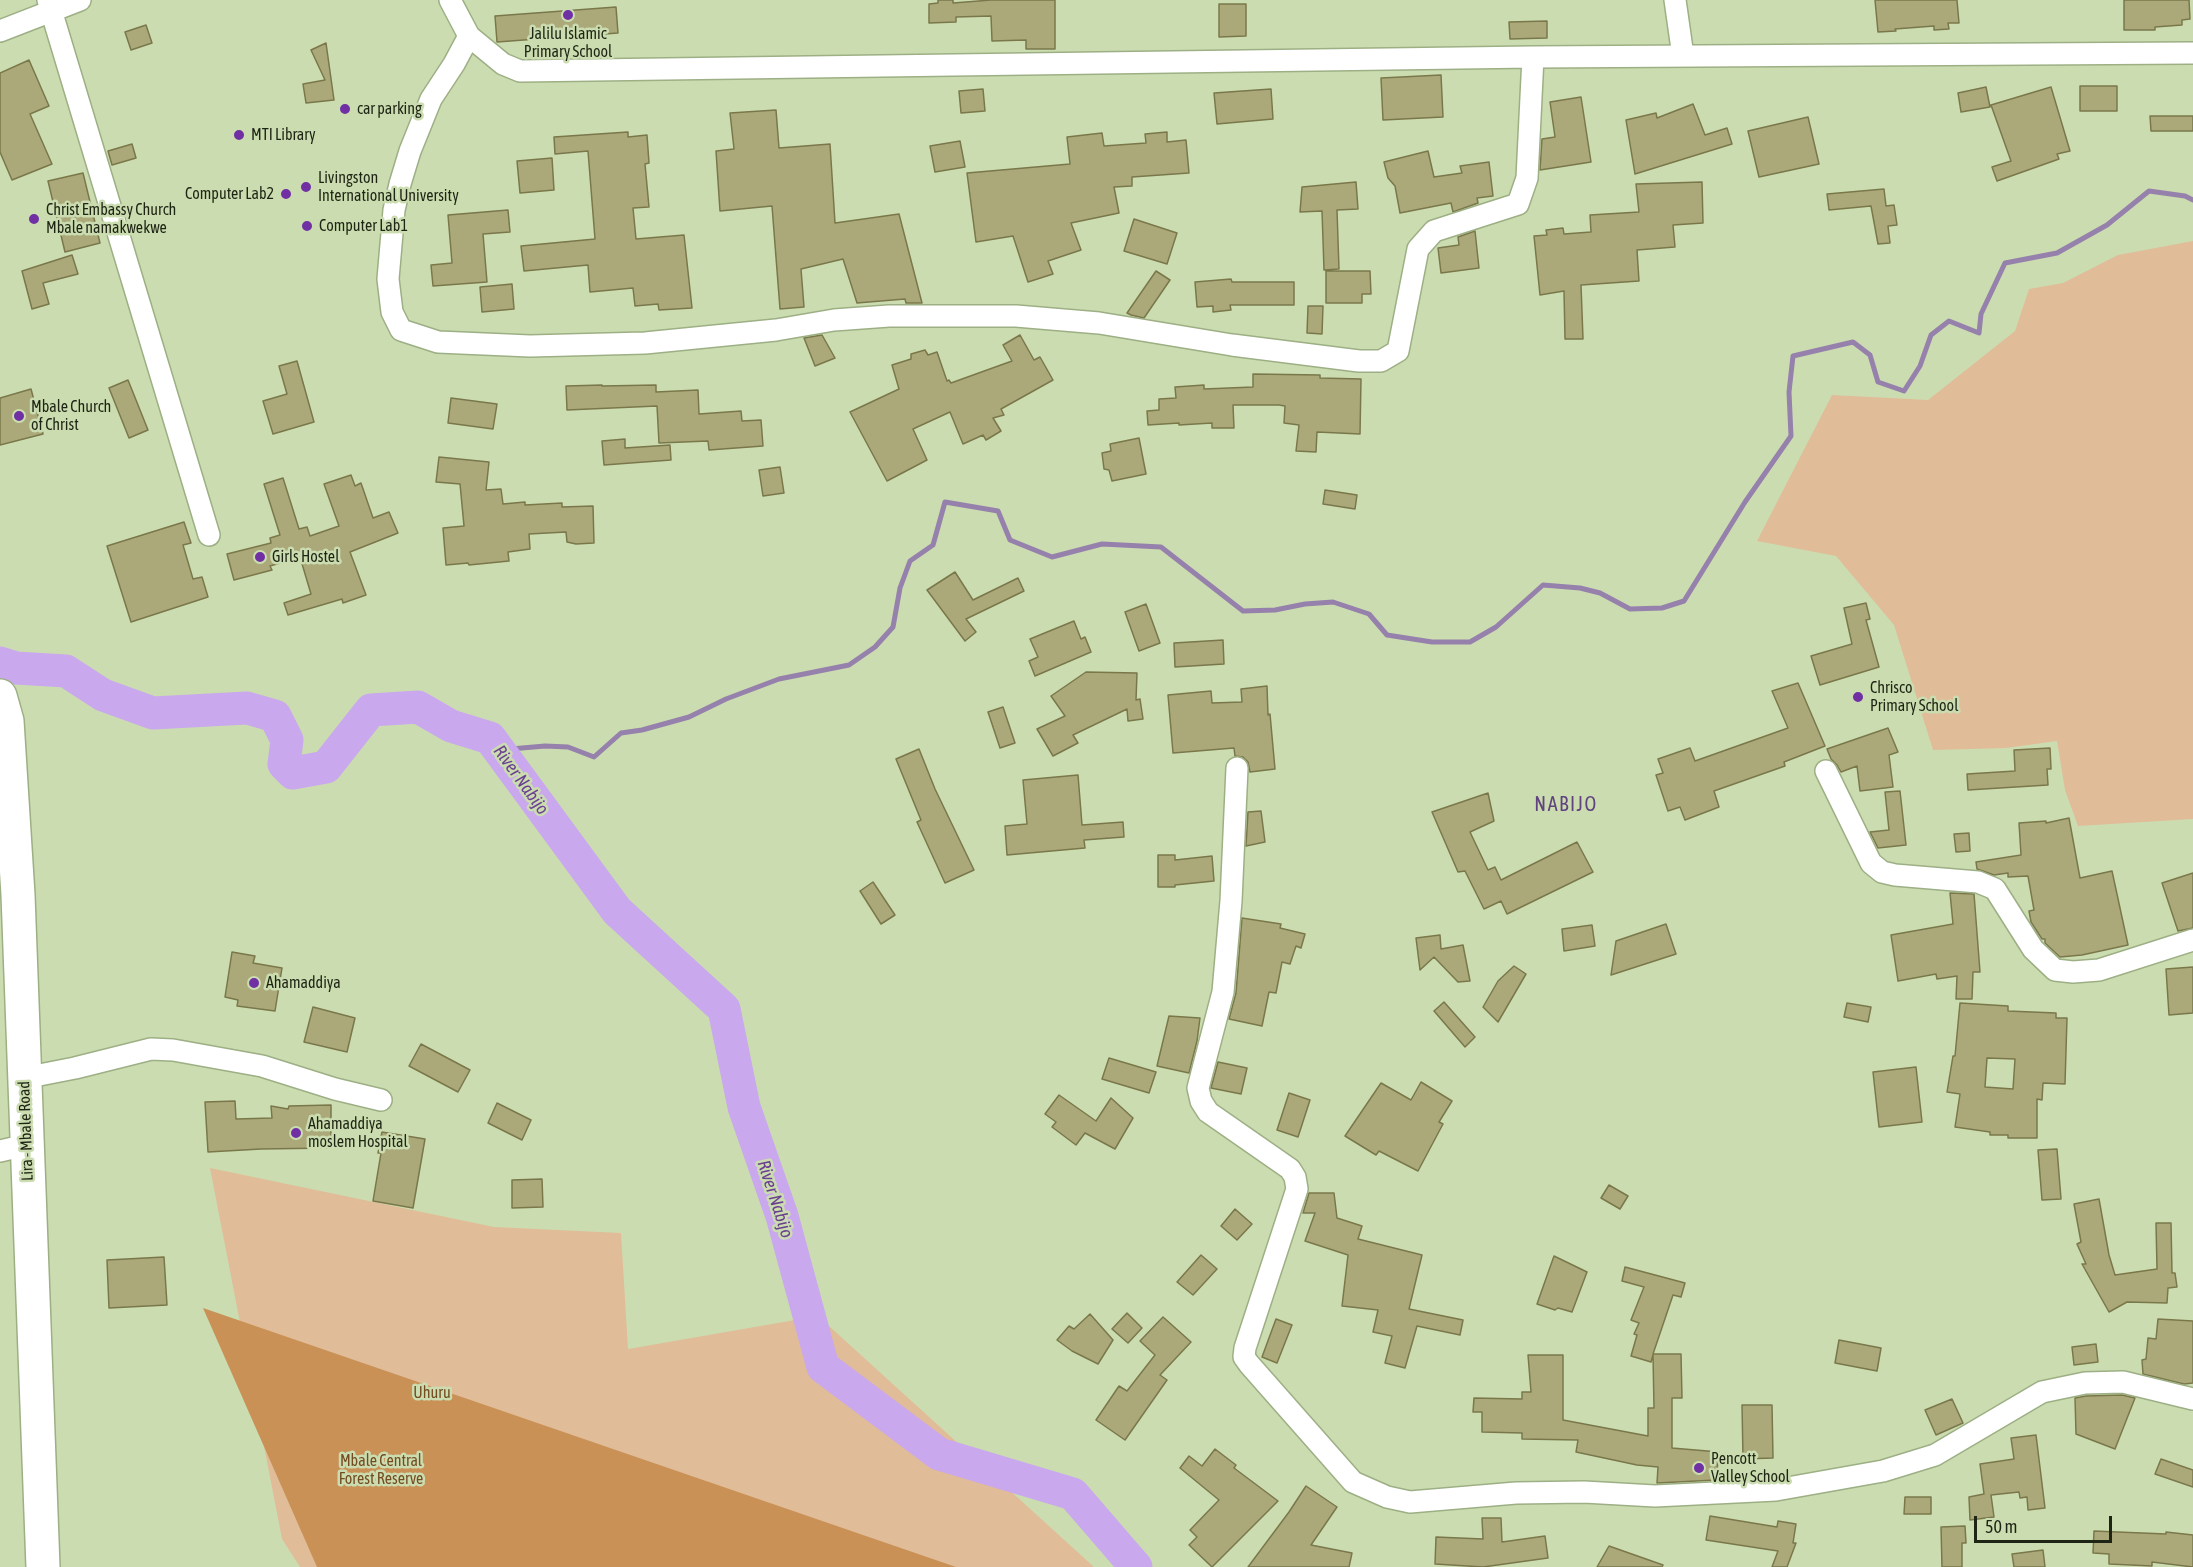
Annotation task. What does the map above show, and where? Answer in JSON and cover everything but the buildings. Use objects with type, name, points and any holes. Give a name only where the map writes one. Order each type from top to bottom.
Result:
[{"type":"main road","name":"Lira - Mbale Road","points":[[4,708],[9,895],[24,1078],[13,1148],[43,1567]]},
{"type":"street","points":[[0,31],[50,5],[80,0]]},
{"type":"street","points":[[450,0],[469,36],[503,64],[520,71],[1533,57],[2193,53]]},
{"type":"street","points":[[1675,0],[1683,56]]},
{"type":"street","points":[[50,5],[209,535]]},
{"type":"street","points":[[469,36],[431,99],[410,151],[400,184],[394,210],[388,279],[392,312],[401,330],[438,342],[530,346],[645,343],[776,330],[834,320],[889,316],[1016,316],[1099,323],[1232,345],[1359,361],[1381,361],[1398,351],[1418,249],[1428,237],[1434,231],[1518,204],[1527,178],[1533,57]]},
{"type":"street","points":[[1237,768],[1231,901],[1223,992],[1198,1088],[1201,1101],[1208,1112],[1290,1169],[1295,1177],[1297,1189],[1244,1357],[1353,1482],[1387,1497],[1410,1502],[1516,1492],[1584,1492],[1655,1496],[1776,1490],[1883,1472],[1935,1455],[2042,1392],[2085,1383],[2123,1382],[2193,1399]]},
{"type":"street","points":[[1826,771],[1871,864],[1882,872],[1895,875],[1978,882],[1995,889],[2033,949],[2055,970],[2073,972],[2099,970],[2193,940]]},
{"type":"street","points":[[24,1078],[150,1049],[173,1050],[262,1066],[335,1089],[381,1100]]},
{"type":"green space","points":[[2193,241],[2193,819],[2078,826],[2065,790],[2057,741],[2006,748],[1933,750],[1894,625],[1836,556],[1757,541],[1832,395],[1928,400],[2015,331],[2029,289],[2063,283],[2118,255]]},
{"type":"green space","name":"Uhuru","points":[[210,1168],[494,1227],[621,1233],[628,1349],[818,1316],[1094,1567],[300,1567],[282,1539]]},
{"type":"green space","name":"Mbale Central Forest Reserve","points":[[203,1308],[956,1567],[317,1567]]},
{"type":"waterway","points":[[499,750],[545,746],[568,747],[594,757],[621,733],[642,730],[689,717],[726,699],[779,679],[849,665],[875,647],[893,627],[900,588],[910,561],[933,545],[945,502],[998,511],[1010,540],[1052,557],[1102,544],[1161,547],[1243,611],[1275,610],[1305,604],[1333,602],[1369,614],[1387,635],[1432,642],[1470,642],[1496,627],[1543,585],[1580,588],[1600,593],[1630,609],[1662,608],[1684,601],[1745,502],[1791,436],[1789,392],[1793,356],[1853,342],[1870,355],[1878,382],[1904,391],[1920,366],[1931,335],[1949,321],[1979,333],[1981,314],[2005,263],[2057,253],[2107,225],[2149,191],[2185,196],[2193,200]]},
{"type":"waterway","name":"River Nabijo","points":[[0,663],[16,668],[66,671],[103,695],[153,713],[247,708],[275,716],[287,740],[284,764],[293,773],[326,767],[371,710],[418,707],[451,726],[490,738],[617,911],[724,1009],[744,1107],[782,1216],[823,1367],[939,1454],[1073,1494],[1136,1567]]},
{"type":"place","name":"Jalilu Islamic Primary School","points":[[568,15]]},
{"type":"place","name":"car parking","points":[[345,109]]},
{"type":"place","name":"MTI Library","points":[[239,135]]},
{"type":"place","name":"Livingston International University","points":[[306,187]]},
{"type":"place","name":"Computer Lab2","points":[[286,194]]},
{"type":"place","name":"Christ Embassy Church Mbale namakwekwe","points":[[34,219]]},
{"type":"place","name":"Computer Lab1","points":[[307,226]]},
{"type":"place","name":"Mbale Church of Christ","points":[[19,416]]},
{"type":"place","name":"Girls Hostel","points":[[260,557]]},
{"type":"place","name":"Chrisco Primary School","points":[[1858,697]]},
{"type":"place","name":"Ahamaddiya","points":[[254,983]]},
{"type":"place","name":"Ahamaddiya moslem Hospital","points":[[296,1133]]},
{"type":"place","name":"Pencott Valley School","points":[[1699,1468]]},
{"type":"district","name":"NABIJO","points":[[1566,805]]}]
